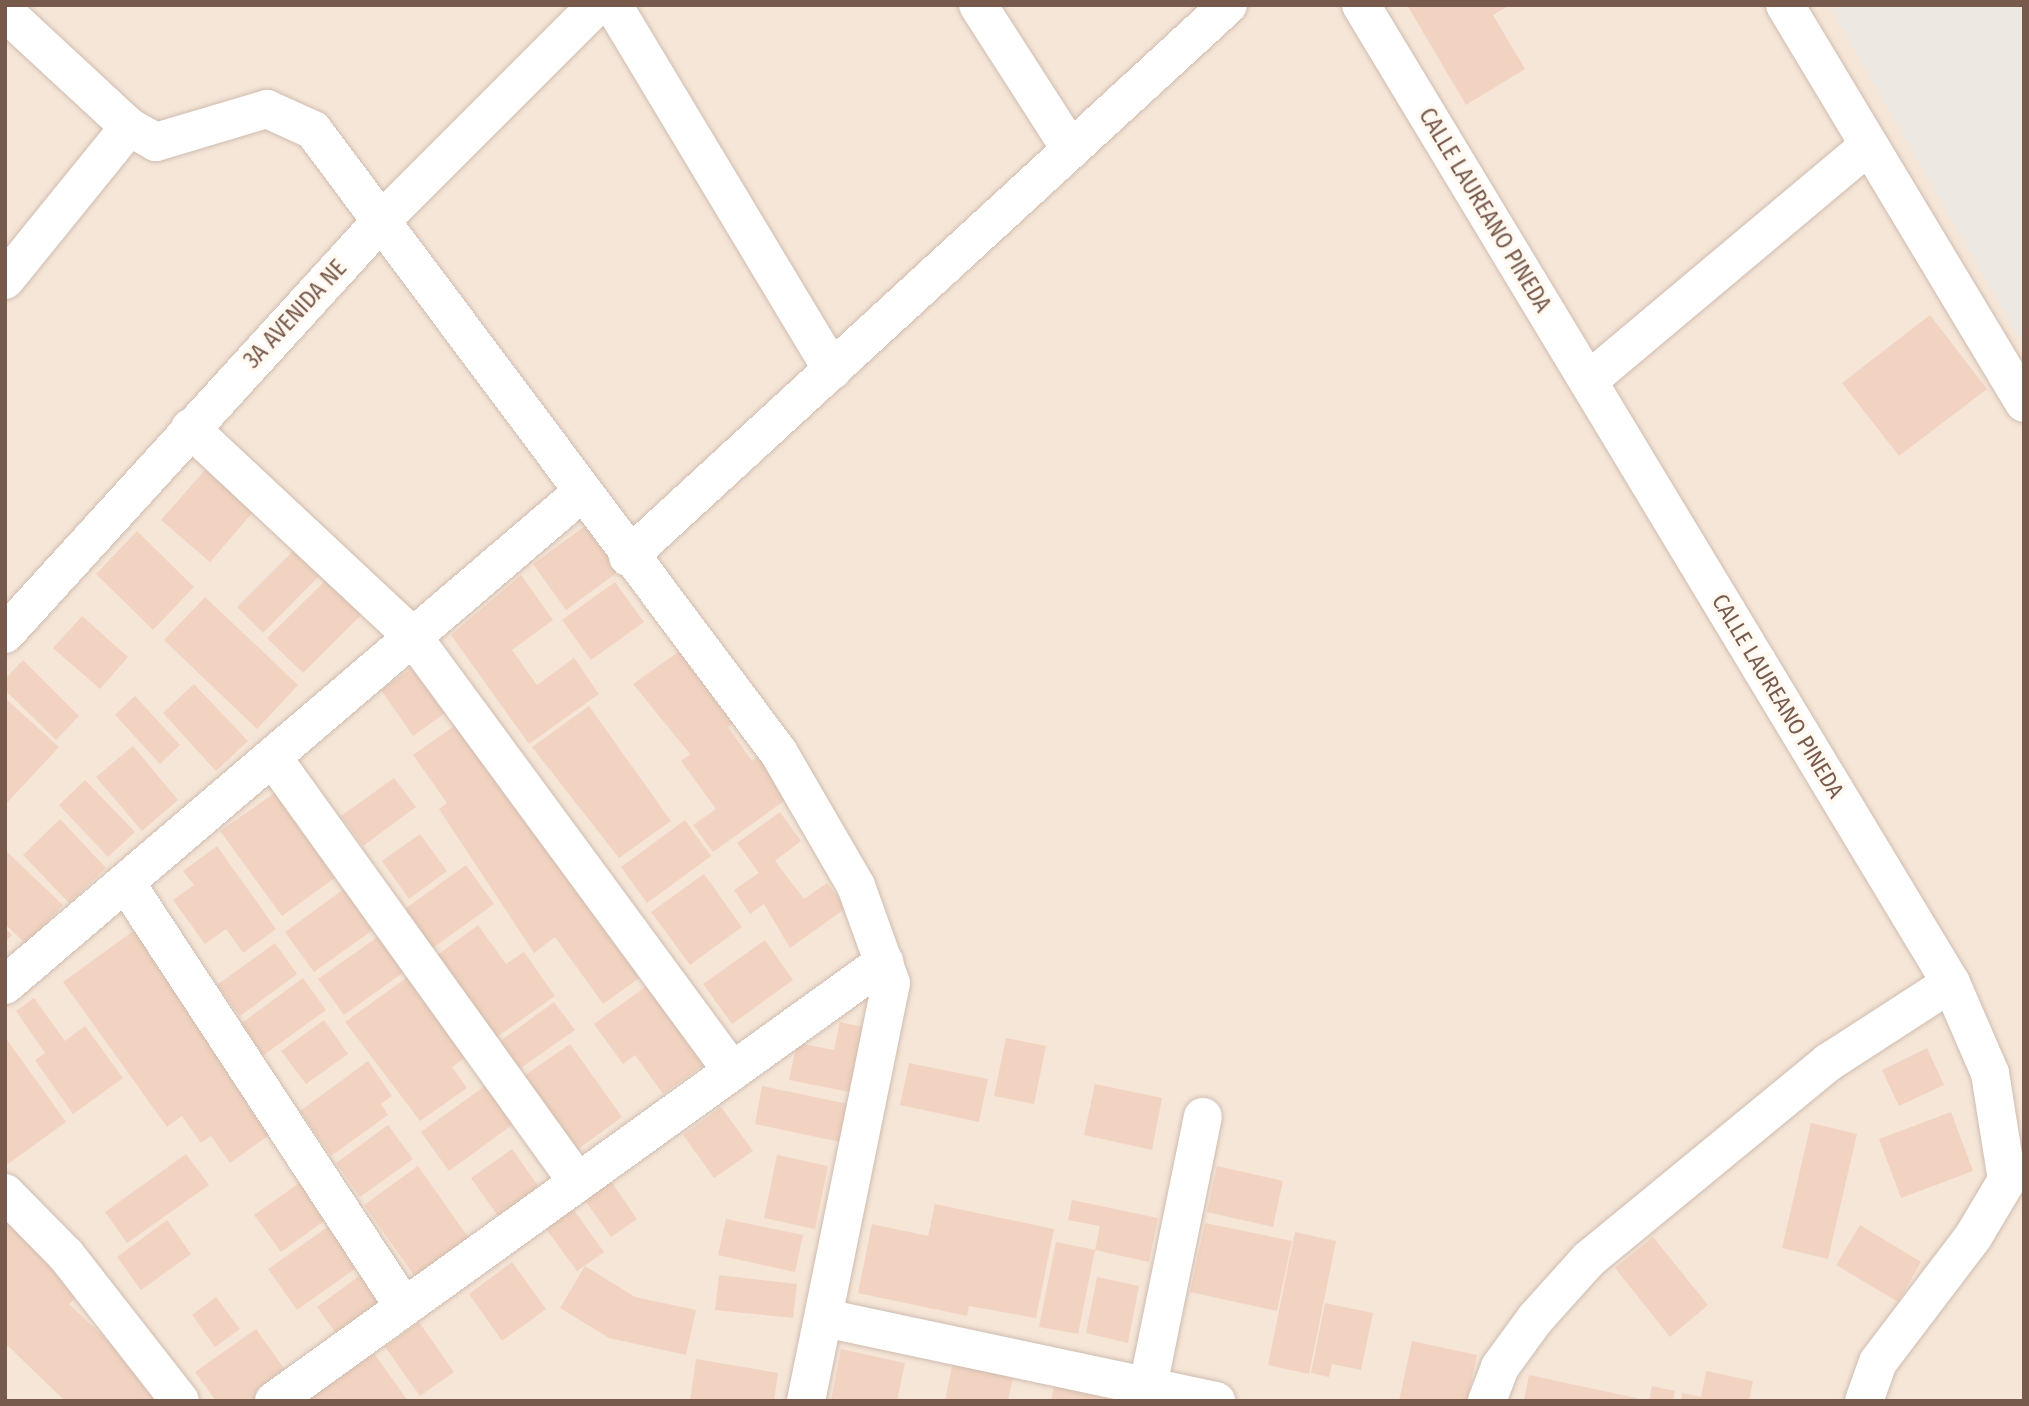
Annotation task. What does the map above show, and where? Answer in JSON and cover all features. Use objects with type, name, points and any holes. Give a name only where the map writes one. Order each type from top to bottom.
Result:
[{"type":"street","name":"3A AVENIDA NE","points":[[5,634],[384,218],[597,5]]},
{"type":"street","points":[[613,5],[832,370]]},
{"type":"street","points":[[978,5],[1071,150]]},
{"type":"street","points":[[628,557],[1227,5]]},
{"type":"street","name":"CALLE LAUREANO PINEDA","points":[[1361,5],[1951,983],[1990,1073],[2007,1180],[1973,1237],[1878,1362],[1864,1401]]},
{"type":"street","points":[[1785,5],[1866,148],[2024,403]]},
{"type":"street","points":[[5,12],[129,127],[156,142],[267,109],[289,114],[313,130],[384,218],[580,494],[779,754],[856,886],[891,983],[806,1401]]},
{"type":"street","points":[[5,280],[129,127]]},
{"type":"street","points":[[1588,381],[1866,148]]},
{"type":"street","points":[[190,428],[413,637],[730,1068]]},
{"type":"street","points":[[5,985],[580,494]]},
{"type":"street","points":[[272,758],[576,1180]]},
{"type":"street","points":[[126,883],[404,1307]]},
{"type":"street","points":[[274,1401],[730,1068],[884,962]]},
{"type":"street","points":[[1487,1401],[1500,1367],[1535,1318],[1589,1259],[1829,1062],[1951,983]]},
{"type":"street","points":[[1147,1394],[1203,1117]]},
{"type":"street","points":[[5,1193],[66,1255],[180,1401]]},
{"type":"street","points":[[825,1318],[1147,1394],[1216,1401]]},
{"type":"shaded area","points":[[5,5],[2024,5],[2024,1401],[5,1401]]},
{"type":"shaded area","points":[[1829,5],[2024,5],[2024,346]]},
{"type":"building","points":[[1407,5],[1510,5],[1493,15],[1525,69],[1466,105]]},
{"type":"building","points":[[1930,315],[1987,389],[1899,456],[1842,383]]},
{"type":"building","points":[[205,470],[253,512],[210,562],[161,520]]},
{"type":"building","points":[[589,523],[622,569],[566,610],[533,564]]},
{"type":"building","points":[[137,531],[194,587],[153,630],[96,574]]},
{"type":"building","points":[[293,551],[319,576],[263,633],[237,607]]},
{"type":"building","points":[[521,575],[553,620],[512,650],[537,685],[574,658],[599,694],[529,744],[451,635]]},
{"type":"building","points":[[330,576],[365,611],[303,673],[267,638]]},
{"type":"building","points":[[615,582],[644,622],[591,660],[562,620]]},
{"type":"building","points":[[205,597],[298,685],[257,729],[164,640]]},
{"type":"building","points":[[82,616],[128,657],[100,689],[53,648]]},
{"type":"building","points":[[681,650],[738,720],[728,727],[752,761],[761,754],[791,796],[713,852],[693,825],[716,809],[681,761],[690,754],[633,684]]},
{"type":"building","points":[[23,660],[79,716],[56,740],[5,690],[5,679]]},
{"type":"building","points":[[423,660],[456,705],[413,736],[381,690]]},
{"type":"building","points":[[194,684],[248,741],[216,771],[163,713]]},
{"type":"building","points":[[135,696],[180,745],[160,764],[115,715]]},
{"type":"building","points":[[5,698],[59,747],[5,805]]},
{"type":"building","points":[[589,706],[671,821],[619,858],[532,747]]},
{"type":"building","points":[[467,717],[649,971],[603,1004],[555,937],[534,953],[439,809],[447,803],[413,755]]},
{"type":"building","points":[[133,746],[178,800],[142,831],[96,777]]},
{"type":"building","points":[[394,778],[416,807],[363,846],[341,816]]},
{"type":"building","points":[[85,780],[135,832],[108,857],[59,805]]},
{"type":"building","points":[[279,790],[339,875],[282,916],[220,831]]},
{"type":"building","points":[[780,812],[801,841],[775,861],[804,899],[827,883],[846,908],[790,948],[764,904],[750,914],[734,890],[759,873],[737,843]]},
{"type":"building","points":[[60,819],[106,868],[69,903],[23,855]]},
{"type":"building","points":[[685,820],[711,856],[647,903],[621,867]]},
{"type":"building","points":[[420,834],[447,871],[409,899],[382,861]]},
{"type":"building","points":[[217,846],[276,929],[243,953],[226,929],[205,944],[173,900],[194,885],[183,871]]},
{"type":"building","points":[[5,850],[63,905],[26,944],[5,924]]},
{"type":"building","points":[[466,865],[494,904],[430,950],[402,911]]},
{"type":"building","points":[[704,874],[742,927],[690,965],[651,912]]},
{"type":"building","points":[[348,886],[377,927],[314,972],[285,932]]},
{"type":"building","points":[[478,925],[506,964],[524,952],[555,996],[491,1041],[432,959]]},
{"type":"building","points":[[140,926],[275,1131],[230,1163],[211,1136],[201,1143],[182,1116],[167,1127],[63,982]]},
{"type":"building","points":[[5,928],[12,935],[5,942]]},
{"type":"building","points":[[379,936],[404,972],[344,1015],[318,979]]},
{"type":"building","points":[[765,940],[793,980],[732,1024],[703,984]]},
{"type":"building","points":[[275,943],[297,974],[240,1016],[217,985]]},
{"type":"building","points":[[412,974],[470,1054],[452,1067],[467,1088],[420,1121],[345,1022]]},
{"type":"building","points":[[303,978],[326,1010],[261,1057],[239,1025]]},
{"type":"building","points":[[652,982],[709,1061],[663,1094],[635,1055],[623,1064],[594,1024]]},
{"type":"building","points":[[34,998],[65,1041],[85,1026],[123,1078],[73,1114],[35,1060],[45,1053],[16,1011]]},
{"type":"building","points":[[554,1002],[575,1030],[515,1072],[495,1045]]},
{"type":"building","points":[[324,1020],[348,1054],[306,1084],[281,1051]]},
{"type":"building","points":[[840,1022],[867,1028],[854,1093],[789,1080],[797,1043],[834,1050]]},
{"type":"building","points":[[5,1037],[66,1122],[8,1164],[5,1159]]},
{"type":"building","points":[[1006,1038],[1046,1046],[1034,1104],[994,1096]]},
{"type":"building","points":[[570,1044],[622,1117],[577,1150],[524,1076]]},
{"type":"building","points":[[1927,1048],[1944,1085],[1899,1106],[1882,1070]]},
{"type":"building","points":[[368,1061],[392,1096],[381,1104],[388,1115],[331,1156],[300,1111]]},
{"type":"building","points":[[909,1063],[988,1079],[979,1122],[900,1105]]},
{"type":"building","points":[[489,1083],[516,1122],[449,1171],[421,1132]]},
{"type":"building","points":[[1095,1084],[1162,1098],[1152,1150],[1084,1135]]},
{"type":"building","points":[[762,1086],[848,1104],[840,1142],[755,1124]]},
{"type":"building","points":[[721,1107],[753,1151],[714,1178],[683,1135]]},
{"type":"building","points":[[1951,1112],[1973,1171],[1901,1198],[1879,1139]]},
{"type":"building","points":[[1811,1123],[1857,1134],[1828,1259],[1782,1248]]},
{"type":"building","points":[[388,1125],[413,1159],[360,1197],[336,1163]]},
{"type":"building","points":[[512,1149],[539,1187],[498,1216],[471,1178]]},
{"type":"building","points":[[186,1154],[209,1185],[127,1243],[105,1212]]},
{"type":"building","points":[[777,1155],[828,1166],[815,1229],[764,1218]]},
{"type":"building","points":[[418,1166],[470,1240],[416,1278],[364,1205]]},
{"type":"building","points":[[1217,1166],[1283,1181],[1273,1227],[1207,1212]]},
{"type":"building","points":[[305,1179],[331,1216],[281,1252],[254,1215]]},
{"type":"building","points":[[610,1180],[637,1219],[611,1237],[584,1199]]},
{"type":"building","points":[[1072,1200],[1158,1218],[1149,1262],[1095,1250],[1100,1226],[1068,1220]]},
{"type":"building","points":[[935,1204],[1054,1229],[1036,1318],[969,1306],[967,1316],[858,1293],[872,1224],[928,1236]]},
{"type":"building","points":[[573,1209],[604,1252],[577,1271],[546,1229]]},
{"type":"building","points":[[5,1216],[84,1291],[69,1304],[122,1354],[155,1401],[65,1401],[5,1343]]},
{"type":"building","points":[[726,1219],[803,1235],[795,1272],[718,1255]]},
{"type":"building","points":[[167,1220],[191,1254],[141,1290],[117,1257]]},
{"type":"building","points":[[336,1221],[366,1261],[297,1310],[268,1269]]},
{"type":"building","points":[[1205,1223],[1292,1241],[1277,1311],[1190,1292]]},
{"type":"building","points":[[1860,1225],[1921,1262],[1898,1302],[1836,1265]]},
{"type":"building","points":[[1295,1232],[1336,1241],[1309,1374],[1268,1365]]},
{"type":"building","points":[[1653,1237],[1708,1305],[1670,1337],[1615,1268]]},
{"type":"building","points":[[1056,1242],[1095,1250],[1078,1334],[1039,1327]]},
{"type":"building","points":[[512,1262],[546,1309],[502,1341],[469,1294]]},
{"type":"building","points":[[585,1266],[635,1297],[696,1310],[686,1355],[609,1338],[560,1308]]},
{"type":"building","points":[[366,1271],[386,1301],[338,1336],[317,1307]]},
{"type":"building","points":[[719,1275],[797,1284],[793,1318],[715,1310]]},
{"type":"building","points":[[1097,1277],[1139,1286],[1128,1343],[1086,1333]]},
{"type":"building","points":[[216,1297],[240,1329],[215,1347],[192,1315]]},
{"type":"building","points":[[1325,1303],[1373,1313],[1361,1370],[1332,1364],[1329,1377],[1311,1373]]},
{"type":"building","points":[[419,1322],[454,1372],[420,1396],[385,1347]]},
{"type":"building","points":[[256,1329],[291,1378],[259,1401],[216,1401],[195,1372]]},
{"type":"building","points":[[1412,1341],[1477,1355],[1467,1401],[1399,1401]]},
{"type":"building","points":[[841,1349],[905,1363],[897,1401],[831,1401]]},
{"type":"building","points":[[373,1352],[408,1401],[306,1401]]},
{"type":"building","points":[[696,1359],[778,1373],[774,1401],[690,1401]]},
{"type":"building","points":[[953,1361],[1014,1373],[1008,1401],[945,1401]]},
{"type":"building","points":[[1706,1371],[1753,1381],[1749,1401],[1681,1401],[1682,1393],[1701,1397]]},
{"type":"building","points":[[1529,1375],[1645,1400],[1645,1401],[1524,1401]]},
{"type":"building","points":[[1054,1386],[1115,1400],[1115,1401],[1051,1401]]},
{"type":"building","points":[[1652,1386],[1675,1391],[1673,1401],[1649,1401]]}]
